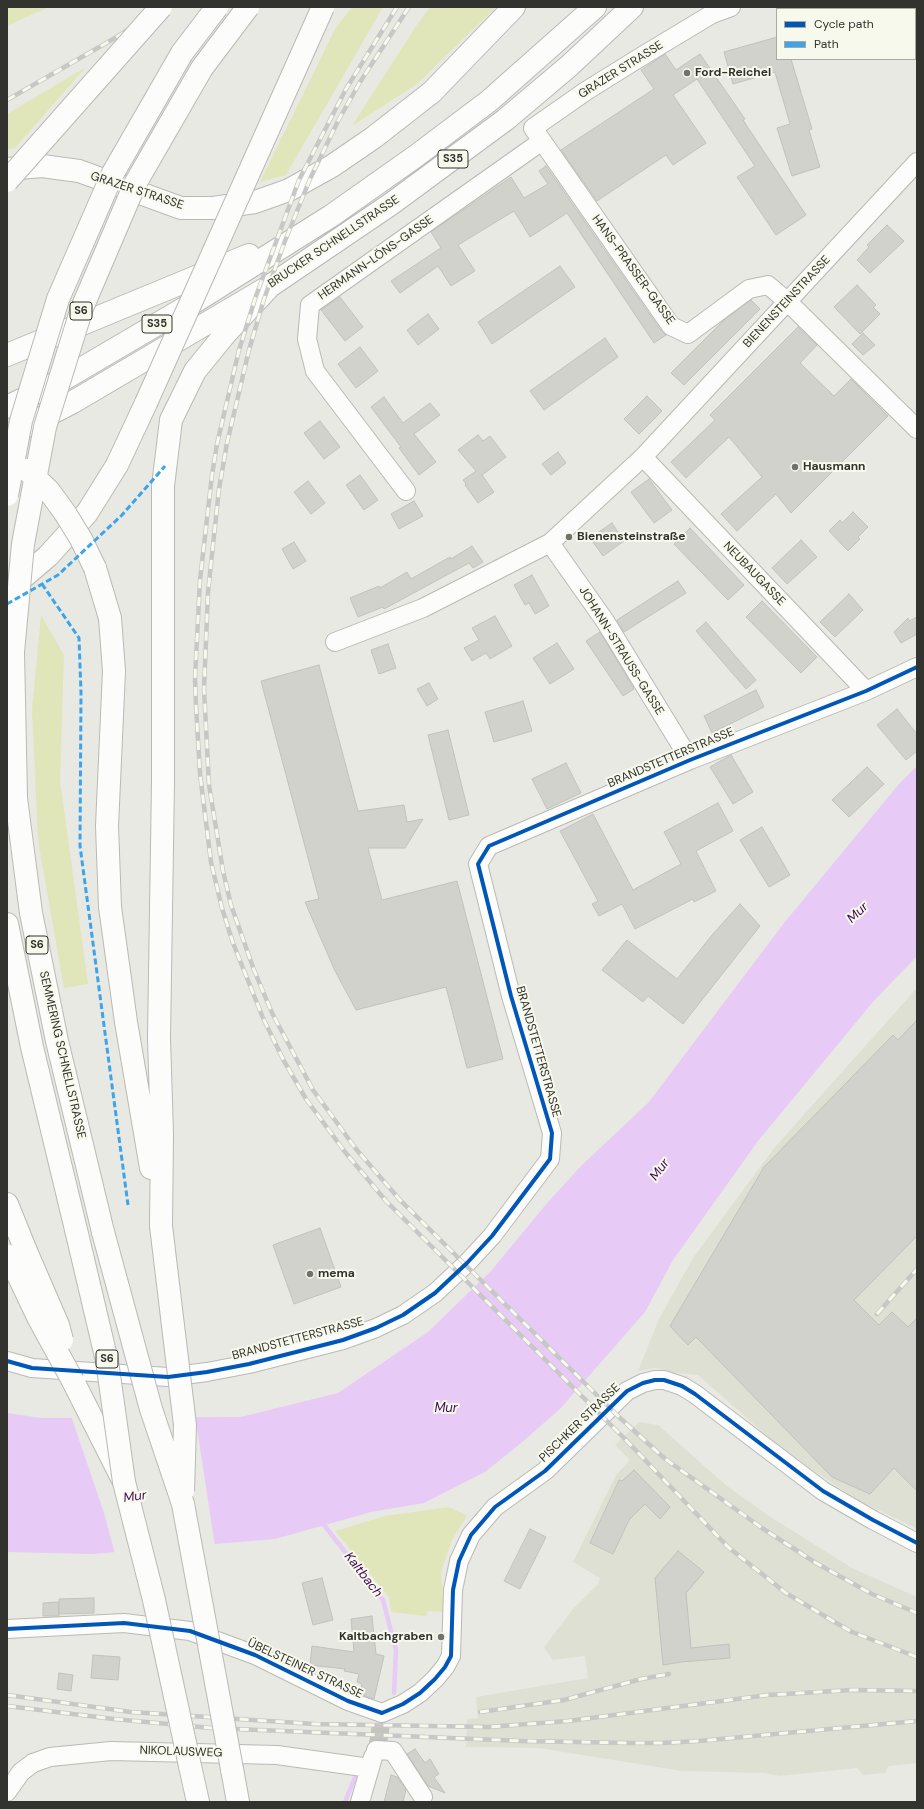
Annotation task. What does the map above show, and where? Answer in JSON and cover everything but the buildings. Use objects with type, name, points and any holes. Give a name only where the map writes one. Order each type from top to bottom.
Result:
[{"type":"main road","points":[[7,181],[161,7]]},
{"type":"main road","name":"S6","points":[[7,495],[22,421],[61,292],[113,172],[182,53],[216,7]]},
{"type":"main road","name":"SEMMERING SCHNELLSTRASSE","points":[[238,1802],[183,1504],[150,1409],[103,1232],[57,1041],[31,913],[16,798],[13,652],[23,544],[45,427],[82,308],[135,184],[202,68],[248,7]]},
{"type":"main road","points":[[7,591],[48,556],[87,514],[117,465],[323,7]]},
{"type":"main road","name":"GRAZER STRASSE","points":[[7,169],[42,166],[79,171],[182,208],[213,208],[255,202],[289,190],[332,166],[373,138],[432,92],[514,7]]},
{"type":"main road","name":"BRUCKER SCHNELLSTRASSE","points":[[7,407],[78,371],[188,306],[331,216],[416,156],[489,101],[595,7]]},
{"type":"main road","name":"BRUCKER SCHNELLSTRASSE","points":[[7,436],[73,402],[270,286],[391,204],[505,120],[569,66],[632,7]]},
{"type":"main road","points":[[7,355],[302,234]]},
{"type":"main road","points":[[161,1226],[162,1134],[159,1038],[163,782],[163,486],[170,420],[195,371],[226,333],[270,286]]},
{"type":"main road","points":[[7,454],[26,468],[49,491],[65,513],[81,539],[95,568],[110,618],[114,671],[107,826],[110,907],[126,1022],[161,1226],[185,1425],[183,1504]]},
{"type":"main road","name":"S6","points":[[7,924],[32,1047],[107,1361],[124,1482],[154,1600],[198,1802]]},
{"type":"main road","points":[[7,1204],[14,1253],[58,1325],[73,1381],[124,1482]]},
{"type":"street","name":"GRAZER STRASSE","points":[[538,135],[586,91],[710,11],[731,7]]},
{"type":"street","name":"HANS-PRASSER-GASSE","points":[[538,135],[671,326],[688,334],[749,289],[768,285],[788,302],[917,429]]},
{"type":"street","name":"HERMANN-LÖNS-GASSE","points":[[406,491],[315,371],[307,339],[310,305],[538,135]]},
{"type":"street","name":"BIENENSTEINSTRASSE","points":[[335,642],[423,608],[550,543],[643,457],[917,162]]},
{"type":"street","name":"NEUBAUGASSE","points":[[643,457],[866,691]]},
{"type":"street","name":"JOHANN-STRAUSS-GASSE","points":[[550,543],[605,621],[690,760]]},
{"type":"street","name":"BRANDSTETTERSTRASSE","points":[[7,1361],[32,1368],[168,1377],[206,1372],[249,1364],[343,1340],[376,1328],[403,1315],[434,1293],[467,1263],[492,1236],[550,1159],[552,1132],[511,996],[478,864],[489,846],[690,760],[866,691],[917,667]]},
{"type":"street","name":"PISCHKER STRASSE","points":[[382,1715],[403,1704],[420,1692],[435,1679],[445,1667],[451,1656],[453,1590],[459,1561],[471,1535],[495,1507],[546,1471],[627,1391],[643,1383],[655,1380],[664,1380],[682,1386],[695,1394],[823,1491],[917,1543]]},
{"type":"street","name":"ÜBELSTEINER STRASSE","points":[[7,1629],[124,1623],[190,1631],[256,1655],[348,1701],[382,1715]]},
{"type":"street","points":[[360,1802],[377,1747],[393,1751],[423,1797]]},
{"type":"street","name":"NIKOLAUSWEG","points":[[7,1792],[21,1772],[33,1763],[50,1756],[97,1752],[277,1755],[370,1768]]},
{"type":"shaded area","points":[[917,988],[917,1529],[858,1500],[783,1450],[698,1375],[670,1372],[656,1368],[638,1371],[659,1319],[693,1258],[775,1147]]},
{"type":"shaded area","points":[[639,1422],[658,1425],[727,1486],[769,1516],[852,1568],[917,1597],[917,1763],[889,1766],[885,1773],[863,1775],[857,1768],[779,1776],[765,1773],[682,1771],[539,1748],[466,1747],[467,1719],[478,1718],[476,1697],[588,1678],[585,1656],[553,1660],[544,1647],[574,1608],[598,1584],[600,1578],[573,1562],[616,1475],[630,1460],[615,1445]]},
{"type":"green space","points":[[7,7],[49,7],[7,26]]},
{"type":"green space","points":[[352,7],[383,7],[286,175],[260,182],[335,29]]},
{"type":"green space","points":[[430,7],[496,7],[417,84],[352,126],[416,26]]},
{"type":"green space","points":[[86,67],[15,148],[7,149],[7,114]]},
{"type":"green space","points":[[41,615],[64,655],[60,780],[88,984],[64,988],[38,841],[32,710]]},
{"type":"green space","points":[[449,1507],[467,1516],[452,1540],[441,1572],[444,1612],[428,1611],[426,1616],[391,1612],[389,1597],[335,1531],[385,1516]]},
{"type":"water","name":"Mur","points":[[917,766],[917,956],[872,1003],[758,1141],[673,1260],[645,1312],[560,1409],[521,1443],[485,1472],[424,1503],[371,1512],[275,1539],[92,1554],[7,1552],[7,1413],[41,1418],[241,1417],[338,1393],[428,1332],[491,1271],[548,1202],[581,1166],[649,1102],[784,923],[899,784]]},
{"type":"pier","points":[[195,1415],[215,1546],[115,1554],[104,1513],[71,1416]]},
{"type":"waterway","name":"Kaltbach","points":[[320,1520],[383,1600],[396,1650],[394,1693]]},
{"type":"waterway","name":"Kaltbach","points":[[345,1802],[355,1777]]},
{"type":"tunnel","points":[[378,1744],[382,1717]]},
{"type":"railway","points":[[7,100],[115,38],[164,7]]},
{"type":"railway","points":[[397,7],[346,89],[299,180],[256,296],[239,350],[217,444],[200,580],[195,678],[200,774],[211,862],[222,908],[233,943],[263,1018],[284,1061],[306,1099],[345,1152],[386,1201],[625,1439],[728,1547],[786,1593],[838,1624],[852,1632],[917,1657]]},
{"type":"railway","points":[[409,7],[360,82],[338,121],[310,179],[264,299],[249,350],[227,443],[219,489],[208,592],[204,689],[209,785],[223,871],[231,905],[254,970],[272,1013],[313,1090],[356,1149],[400,1200],[619,1417],[664,1458],[762,1528],[816,1563],[872,1594],[917,1613]]},
{"type":"railway","points":[[877,1314],[917,1269]]},
{"type":"railway","points":[[480,1712],[564,1700],[641,1679],[669,1674]]},
{"type":"railway","points":[[7,1695],[131,1712],[314,1724],[489,1727],[568,1721],[768,1695],[852,1690],[917,1691]]},
{"type":"railway","points":[[7,1706],[114,1719],[211,1728],[522,1741],[630,1743],[699,1741],[917,1721]]},
{"type":"marked path","points":[[7,604],[58,575],[122,515],[165,466]]},
{"type":"marked path","points":[[42,584],[79,638],[81,693],[80,846],[128,1205]]},
{"type":"cycle path","points":[[7,1361],[32,1368],[168,1377],[207,1372],[249,1364],[343,1340],[376,1328],[403,1315],[435,1293],[467,1263],[492,1236],[550,1159],[552,1133],[511,996],[478,864],[489,846],[690,760],[866,691],[917,667]]},
{"type":"cycle path","points":[[7,1629],[124,1623],[190,1631],[255,1655],[348,1701],[382,1713],[403,1704],[420,1693],[435,1679],[445,1667],[451,1656],[453,1590],[459,1561],[471,1535],[495,1507],[545,1471],[627,1391],[643,1383],[655,1380],[664,1380],[682,1386],[695,1394],[823,1491],[917,1543]]},
{"type":"place","name":"Ford-Reichel","points":[[687,73]]},
{"type":"place","name":"Hausmann","points":[[795,467]]},
{"type":"place","name":"Bienensteinstraße","points":[[569,537]]},
{"type":"place","name":"mema","points":[[310,1274]]},
{"type":"place","name":"Kaltbachgraben","points":[[441,1637]]}]
